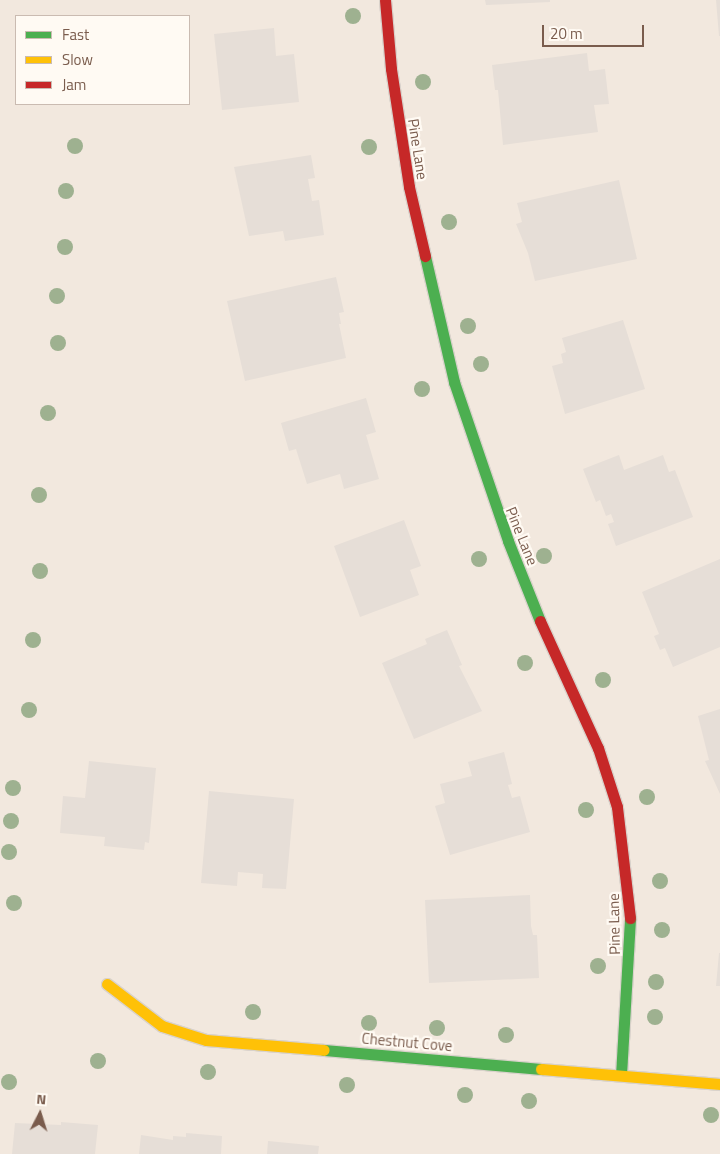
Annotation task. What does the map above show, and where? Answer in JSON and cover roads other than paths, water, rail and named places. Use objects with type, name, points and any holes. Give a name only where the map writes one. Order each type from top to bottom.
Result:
[{"type":"street","name":"Pine Lane","points":[[385,0],[393,83],[408,188],[460,405],[508,541],[549,642],[598,748],[617,807],[630,906],[630,946],[621,1075]]},
{"type":"street","name":"Chestnut Cove","points":[[107,984],[162,1026],[206,1040],[720,1084]]}]
